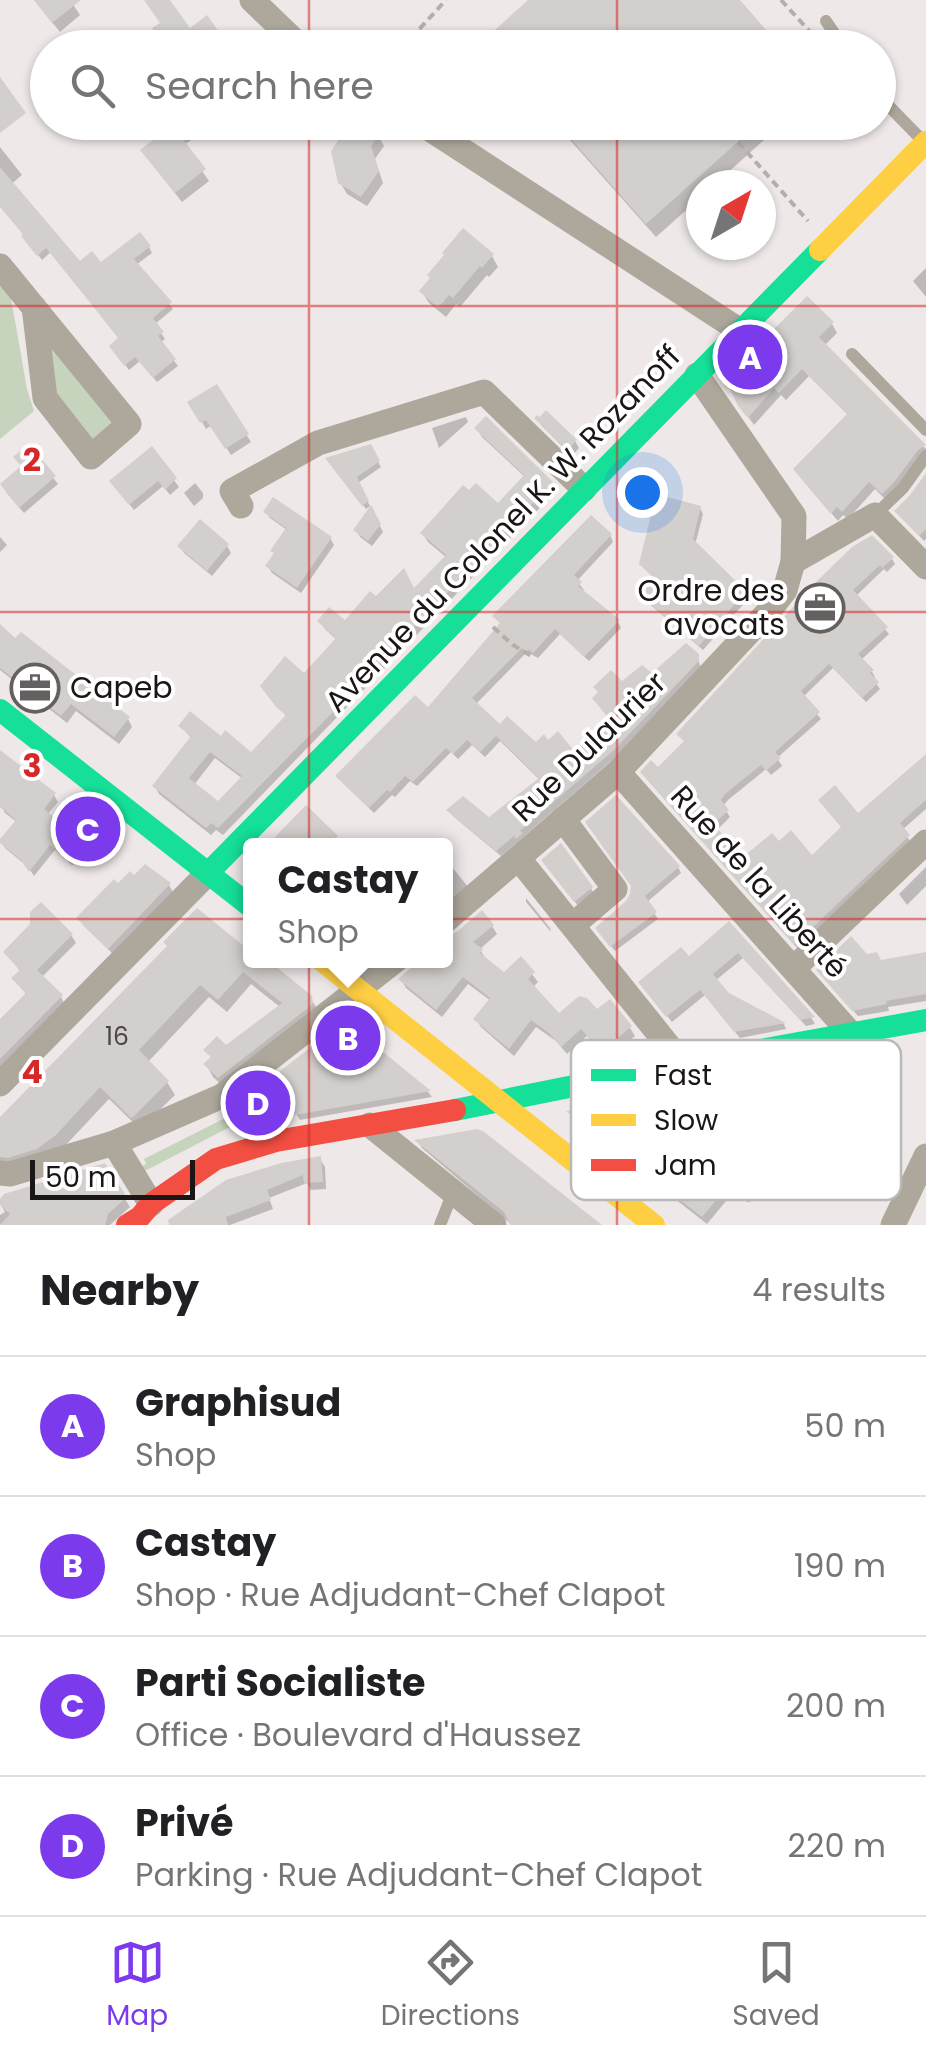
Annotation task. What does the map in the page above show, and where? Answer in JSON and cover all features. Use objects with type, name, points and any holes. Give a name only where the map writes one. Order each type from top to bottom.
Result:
[{"type":"street","points":[[252,0],[283,30]]},
{"type":"street","points":[[446,140],[739,330]]},
{"type":"street","name":"Avenue du Colonel K. W. Rozanoff","points":[[208,873],[925,142]]},
{"type":"street","points":[[0,266],[129,424],[91,457],[45,398],[34,308]]},
{"type":"street","points":[[697,374],[794,516],[794,562]]},
{"type":"street","points":[[241,506],[232,491],[318,443],[484,392],[584,489]]},
{"type":"street","points":[[794,562],[875,515],[926,566]]},
{"type":"street","name":"Rue Dulaurier","points":[[453,914],[618,772],[768,612],[786,590],[794,562]]},
{"type":"street","points":[[0,710],[243,900]]},
{"type":"street","name":"Rue de la Liberté","points":[[618,772],[852,1035]]},
{"type":"street","points":[[563,819],[615,888],[573,926]]},
{"type":"street","points":[[794,968],[926,842]]},
{"type":"street","points":[[519,858],[664,1040]]},
{"type":"street","points":[[0,1084],[208,873]]},
{"type":"street","points":[[331,968],[571,1159]]},
{"type":"street","points":[[0,1173],[10,1174],[114,1143],[222,1096],[386,968]]},
{"type":"street","points":[[823,1040],[926,1020]]},
{"type":"street","points":[[114,1143],[140,1218],[216,1160],[276,1141],[571,1087]]},
{"type":"street","points":[[370,1125],[494,1225]]},
{"type":"street","points":[[893,1225],[926,1156]]},
{"type":"street","points":[[622,1200],[654,1225]]},
{"type":"lane","points":[[826,22],[832,30]]},
{"type":"lane","points":[[896,113],[925,142]]},
{"type":"lane","points":[[852,354],[926,430]]},
{"type":"lane","points":[[875,515],[926,456]]},
{"type":"lane","points":[[440,1225],[453,1192]]},
{"type":"path","points":[[418,30],[446,0]]},
{"type":"path","points":[[781,0],[808,30]]},
{"type":"path","points":[[738,142],[808,221]]},
{"type":"path","points":[[486,621],[513,645],[533,656]]},
{"type":"green space","points":[[0,285],[11,298],[34,411],[0,439]]},
{"type":"green space","points":[[46,336],[116,420],[91,442],[49,395]]},
{"type":"green space","points":[[227,1117],[232,1126],[139,1174],[136,1169],[146,1164],[144,1159]]},
{"type":"building","points":[[34,0],[81,0],[52,23]]},
{"type":"building","points":[[144,0],[170,0],[190,28],[207,15],[218,30],[153,30],[160,23]]},
{"type":"building","points":[[528,0],[740,0],[766,30],[495,30]]},
{"type":"building","points":[[0,77],[26,113],[0,133]]},
{"type":"building","points":[[153,140],[184,140],[206,169],[175,193],[140,150]]},
{"type":"building","points":[[339,140],[375,140],[371,146],[379,171],[361,197],[338,183],[331,151]]},
{"type":"building","points":[[572,140],[740,140],[706,170],[686,170],[686,188],[646,224]]},
{"type":"building","points":[[0,167],[80,261],[92,251],[101,262],[140,232],[151,246],[134,259],[172,302],[153,318],[164,332],[158,336],[176,359],[153,378],[135,357],[124,366],[109,346],[118,338],[88,300],[46,248],[37,256],[21,236],[0,207]]},
{"type":"building","points":[[463,228],[494,254],[453,298],[449,295],[438,308],[419,291]]},
{"type":"building","points":[[807,296],[834,322],[819,337],[926,445],[882,494],[869,482],[842,512],[837,507],[831,514],[793,469],[847,414],[802,369],[779,393],[774,388],[748,418],[725,378]]},
{"type":"building","points":[[217,384],[249,434],[225,449],[206,420],[200,423],[187,402]]},
{"type":"building","points":[[546,410],[577,440],[567,450],[534,418]]},
{"type":"building","points":[[486,416],[553,482],[218,828],[211,823],[206,828],[152,786],[191,736],[178,726],[190,711],[221,736],[225,730],[251,752],[286,715],[260,686],[285,656],[304,673],[336,638],[317,621],[329,607],[345,620],[370,591],[376,596],[404,568],[414,588],[446,555],[420,533],[463,485],[469,490],[476,483],[498,503],[524,475],[474,428]],"holes":[[[210,752],[242,776],[218,801],[189,778]]]},
{"type":"building","points":[[29,444],[56,476],[19,508],[0,484],[21,466],[13,457]]},
{"type":"building","points":[[371,444],[380,461],[357,477],[369,501],[362,506],[325,458]]},
{"type":"building","points":[[152,446],[177,478],[165,490],[158,481],[129,505],[109,481]]},
{"type":"building","points":[[926,473],[926,529],[919,536],[894,511]]},
{"type":"building","points":[[656,494],[701,506],[693,539],[746,591],[699,646],[639,594],[654,578],[639,564]]},
{"type":"building","points":[[273,497],[332,537],[297,588],[265,566],[286,528],[263,512]]},
{"type":"building","points":[[371,505],[381,524],[368,541],[353,530]]},
{"type":"building","points":[[591,515],[612,534],[574,575],[582,582],[578,586],[620,620],[584,657],[555,629],[533,653],[522,648],[472,698],[500,724],[507,716],[536,742],[544,734],[548,740],[558,731],[575,752],[611,721],[592,698],[598,692],[593,687],[611,670],[622,681],[642,665],[652,673],[686,643],[699,654],[699,661],[614,750],[520,831],[523,833],[516,839],[514,836],[496,851],[446,810],[463,796],[489,817],[539,778],[496,736],[480,752],[467,740],[453,754],[446,748],[413,782],[405,776],[369,808],[335,776],[415,695],[428,707],[500,623],[492,616]]},
{"type":"building","points":[[200,519],[229,544],[207,571],[177,546]]},
{"type":"building","points":[[872,535],[894,557],[853,590],[888,627],[858,654],[874,670],[870,673],[879,682],[862,698],[829,664],[801,691],[820,712],[775,752],[781,758],[766,771],[761,765],[725,794],[721,800],[729,810],[713,824],[743,857],[772,833],[779,841],[791,830],[812,855],[841,827],[818,800],[835,785],[858,813],[926,754],[926,800],[900,823],[910,835],[794,945],[640,772],[651,760],[658,767],[684,741],[676,734],[817,581],[852,547]]},
{"type":"building","points":[[0,624],[15,638],[21,632],[130,717],[114,737],[71,704],[61,716],[0,668]]},
{"type":"building","points":[[0,750],[56,793],[44,809],[72,832],[84,816],[106,833],[91,852],[66,859],[50,845],[29,872],[0,843],[16,820],[0,807]]},
{"type":"building","points":[[616,795],[680,866],[645,896],[657,912],[610,947],[595,928],[626,901],[631,886],[585,822]]},
{"type":"building","points":[[306,805],[338,836],[336,838],[275,837]]},
{"type":"building","points":[[561,843],[593,887],[574,902],[541,860]]},
{"type":"building","points":[[145,864],[171,883],[108,949],[76,918],[114,879],[118,883]]},
{"type":"building","points":[[41,902],[73,934],[37,970],[63,995],[0,1059],[0,1019],[26,993],[11,978],[20,970],[3,952],[30,924],[30,912]]},
{"type":"building","points":[[197,908],[243,945],[243,968],[278,968],[312,996],[313,1004],[218,1078],[203,1064],[211,1057],[203,1050],[217,1036],[226,1045],[282,1003],[243,972],[218,1000],[200,985],[139,1050],[169,1081],[134,1116],[131,1118],[100,1087],[56,1135],[37,1149],[0,1157],[0,1117],[167,946],[163,942]]},
{"type":"building","points":[[482,910],[494,925],[473,942],[483,949],[480,953],[504,972],[521,956],[535,972],[528,979],[559,1013],[579,996],[587,998],[597,1009],[610,999],[632,1026],[615,1040],[591,1040],[581,1029],[561,1047],[531,1020],[509,1049],[473,1019],[490,998],[463,977],[436,1010],[398,979],[411,968],[453,968],[453,933]]},
{"type":"building","points":[[729,921],[815,1017],[800,1020],[738,953],[713,974],[729,993],[786,1023],[734,1032],[700,990],[666,1017],[638,982],[681,947],[689,956]]},
{"type":"building","points":[[851,936],[867,954],[877,952],[881,960],[926,952],[926,994],[852,1011],[816,970]]},
{"type":"building","points":[[345,1021],[431,1091],[295,1115],[271,1078]]},
{"type":"building","points":[[477,1129],[602,1225],[510,1225],[504,1212],[414,1140]]},
{"type":"building","points":[[321,1156],[323,1182],[304,1183],[303,1175],[267,1190],[271,1200],[226,1217],[228,1225],[169,1225],[168,1220],[226,1180],[281,1163]]},
{"type":"building","points":[[105,1163],[127,1197],[108,1214],[105,1225],[0,1225],[10,1214],[0,1205],[4,1194]]},
{"type":"building","points":[[680,1200],[716,1200],[702,1217]]},
{"type":"traffic: fast","points":[[208,873],[820,250]]},
{"type":"traffic: fast","points":[[0,710],[243,901]]},
{"type":"traffic: fast","points":[[816,1040],[926,1020]]},
{"type":"traffic: fast","points":[[455,1110],[571,1087]]},
{"type":"traffic: slow","points":[[820,250],[926,142]]},
{"type":"traffic: slow","points":[[331,968],[571,1159]]},
{"type":"traffic: slow","points":[[623,1200],[654,1225]]},
{"type":"traffic: jam","points":[[127,1225],[216,1159],[276,1141],[455,1110]]},
{"type":"place","name":"Graphisud","points":[[750,357]]},
{"type":"place","name":"Ordre des avocats","points":[[820,608]]},
{"type":"place","name":"Capeb","points":[[35,688]]},
{"type":"place","name":"Parti Socialiste","points":[[88,829]]},
{"type":"place","name":"Castay","points":[[348,1038]]},
{"type":"place","name":"Privé","points":[[258,1103]]}]
